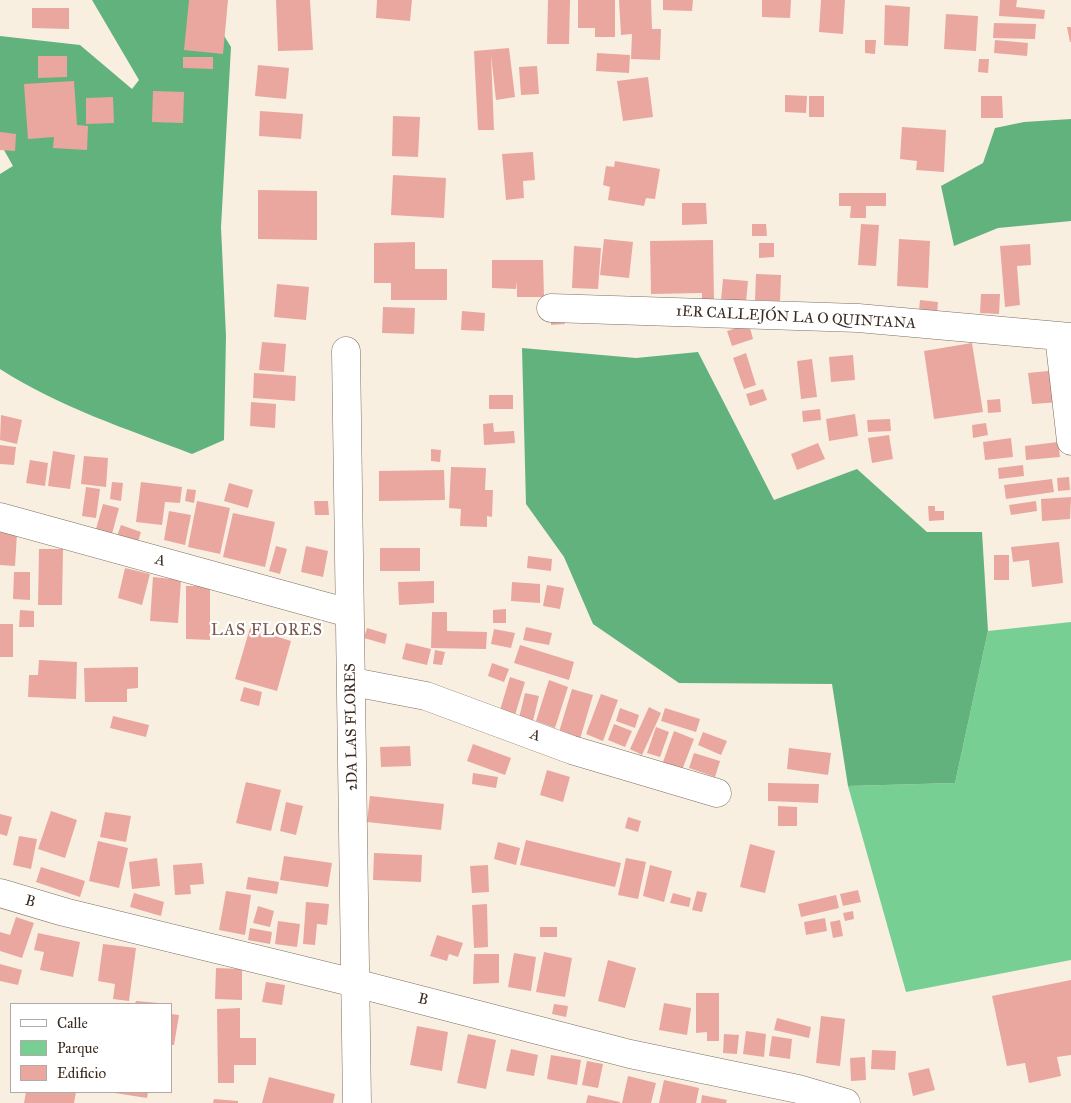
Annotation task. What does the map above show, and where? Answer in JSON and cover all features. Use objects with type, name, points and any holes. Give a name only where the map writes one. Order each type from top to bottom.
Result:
[{"type":"street","name":"1ER CALLEJÓN LA O QUINTANA","points":[[551,308],[858,318],[1065,336]]},
{"type":"street","points":[[1065,336],[1071,441]]},
{"type":"street","name":"2DA LAS FLORES","points":[[346,351],[357,1103]]},
{"type":"street","name":"A","points":[[0,517],[349,613]]},
{"type":"street","name":"A","points":[[352,682],[426,696],[572,750],[717,793]]},
{"type":"street","name":"B","points":[[0,894],[64,912],[356,983],[630,1054],[798,1089],[846,1103]]},
{"type":"green space","points":[[92,0],[202,0],[231,47],[221,227],[226,336],[224,440],[192,454],[70,406],[23,383],[0,369],[0,174],[13,166],[0,143],[0,36],[80,45],[132,89],[139,80]]},
{"type":"green space","points":[[1071,119],[1071,221],[998,228],[954,246],[941,186],[983,163],[995,128],[1024,122]]},
{"type":"green space","points":[[522,348],[636,358],[698,352],[774,500],[857,469],[927,532],[982,532],[988,631],[955,783],[848,786],[832,684],[679,683],[593,624],[564,557],[526,504]]},
{"type":"green space","points":[[1071,622],[1071,960],[906,992],[848,786],[955,783],[988,631]]},
{"type":"building","points":[[189,0],[228,0],[223,54],[184,50]]},
{"type":"building","points":[[276,0],[310,0],[313,50],[278,51]]},
{"type":"building","points":[[377,0],[412,0],[410,21],[376,18]]},
{"type":"building","points":[[548,0],[570,0],[569,44],[547,44]]},
{"type":"building","points":[[578,0],[615,0],[615,37],[595,37],[595,28],[578,28]]},
{"type":"building","points":[[619,0],[651,0],[652,29],[661,29],[660,60],[631,59],[632,34],[621,35]]},
{"type":"building","points":[[663,0],[693,0],[692,11],[663,10]]},
{"type":"building","points":[[762,0],[791,0],[790,18],[762,17]]},
{"type":"building","points":[[821,0],[845,0],[843,34],[819,32]]},
{"type":"building","points":[[1000,0],[1017,0],[1016,7],[1045,10],[1044,19],[999,16]]},
{"type":"building","points":[[885,5],[910,7],[908,46],[884,45]]},
{"type":"building","points":[[32,8],[69,8],[69,29],[32,28]]},
{"type":"building","points":[[946,14],[978,16],[976,51],[944,49]]},
{"type":"building","points":[[994,23],[1036,24],[1035,39],[993,38]]},
{"type":"building","points":[[1067,27],[1071,27],[1071,42],[1070,42]]},
{"type":"building","points":[[865,40],[876,40],[875,54],[865,53]]},
{"type":"building","points":[[995,40],[1028,43],[1027,56],[994,53]]},
{"type":"building","points":[[509,48],[515,97],[496,100],[491,55],[494,130],[478,130],[474,51]]},
{"type":"building","points":[[597,53],[630,55],[629,73],[596,71]]},
{"type":"building","points":[[38,56],[67,56],[67,77],[38,78]]},
{"type":"building","points":[[183,57],[213,57],[213,69],[183,68]]},
{"type":"building","points":[[979,59],[989,59],[988,73],[978,72]]},
{"type":"building","points":[[258,65],[289,68],[286,99],[255,96]]},
{"type":"building","points":[[537,66],[539,94],[521,95],[519,67]]},
{"type":"building","points":[[648,77],[653,117],[623,121],[617,81]]},
{"type":"building","points":[[74,81],[77,125],[88,126],[87,150],[53,148],[54,137],[28,139],[24,84]]},
{"type":"building","points":[[153,91],[184,92],[183,123],[152,122]]},
{"type":"building","points":[[785,95],[807,96],[806,113],[785,112]]},
{"type":"building","points":[[809,96],[824,96],[824,117],[809,117]]},
{"type":"building","points":[[981,96],[1002,96],[1003,118],[981,118]]},
{"type":"building","points":[[113,97],[114,123],[86,124],[86,98]]},
{"type":"building","points":[[260,111],[303,114],[301,139],[259,136]]},
{"type":"building","points":[[393,116],[420,117],[418,157],[392,156]]},
{"type":"building","points":[[902,127],[946,130],[944,172],[916,170],[917,161],[900,159]]},
{"type":"building","points":[[0,132],[16,134],[15,151],[0,150]]},
{"type":"building","points":[[533,152],[535,180],[523,181],[524,198],[506,200],[502,154]]},
{"type":"building","points":[[615,161],[660,169],[655,199],[646,198],[644,206],[608,200],[610,187],[603,185],[606,166],[614,167]]},
{"type":"building","points":[[393,175],[446,178],[444,218],[391,215]]},
{"type":"building","points":[[258,190],[317,191],[317,240],[258,239]]},
{"type":"building","points":[[839,193],[886,193],[886,206],[866,206],[866,218],[850,218],[851,206],[839,206]]},
{"type":"building","points":[[682,203],[706,203],[707,224],[682,225]]},
{"type":"building","points":[[752,224],[766,224],[767,236],[752,236]]},
{"type":"building","points":[[861,224],[879,225],[876,266],[858,265]]},
{"type":"building","points":[[604,239],[633,242],[629,278],[600,275]]},
{"type":"building","points":[[899,239],[930,241],[928,288],[897,286]]},
{"type":"building","points":[[713,240],[714,300],[702,300],[702,293],[651,294],[650,241]]},
{"type":"building","points":[[415,242],[415,269],[447,269],[447,300],[391,300],[391,283],[374,283],[374,243]]},
{"type":"building","points":[[759,243],[774,243],[774,257],[759,258]]},
{"type":"building","points":[[1030,244],[1031,265],[1017,266],[1020,305],[1005,307],[1000,246]]},
{"type":"building","points":[[574,246],[601,248],[598,289],[572,288]]},
{"type":"building","points":[[492,260],[543,260],[544,297],[517,297],[517,282],[516,289],[492,288]]},
{"type":"building","points":[[756,274],[781,275],[780,301],[755,300]]},
{"type":"building","points":[[723,279],[748,281],[746,302],[721,300]]},
{"type":"building","points":[[277,284],[309,287],[306,320],[274,317]]},
{"type":"building","points":[[981,294],[1000,294],[999,314],[980,313]]},
{"type":"building","points":[[920,300],[938,302],[937,314],[919,311]]},
{"type":"building","points":[[383,307],[415,308],[414,334],[382,333]]},
{"type":"building","points":[[462,311],[485,313],[484,331],[461,330]]},
{"type":"building","points":[[564,315],[565,324],[551,325],[551,316]]},
{"type":"building","points":[[749,324],[753,339],[732,346],[727,331]]},
{"type":"building","points":[[262,342],[286,344],[284,372],[259,370]]},
{"type":"building","points":[[972,343],[983,412],[934,419],[924,351]]},
{"type":"building","points":[[746,353],[756,385],[744,389],[733,358]]},
{"type":"building","points":[[853,355],[855,380],[831,382],[829,357]]},
{"type":"building","points":[[812,359],[817,397],[801,399],[797,361]]},
{"type":"building","points":[[1058,370],[1061,402],[1032,404],[1028,373]]},
{"type":"building","points":[[254,373],[296,376],[295,401],[253,398]]},
{"type":"building","points":[[763,389],[767,400],[750,406],[746,394]]},
{"type":"building","points":[[489,395],[513,395],[513,409],[489,409]]},
{"type":"building","points":[[1000,399],[1001,412],[988,413],[987,400]]},
{"type":"building","points":[[251,402],[276,404],[275,428],[250,426]]},
{"type":"building","points":[[820,409],[821,420],[803,422],[802,411]]},
{"type":"building","points":[[855,414],[858,436],[829,441],[826,419]]},
{"type":"building","points":[[1,415],[22,420],[17,444],[0,440]]},
{"type":"building","points":[[890,419],[891,431],[868,432],[867,420]]},
{"type":"building","points":[[493,423],[494,432],[514,431],[515,443],[484,445],[483,424]]},
{"type":"building","points":[[986,423],[988,435],[973,438],[972,425]]},
{"type":"building","points":[[889,435],[893,459],[872,463],[868,438]]},
{"type":"building","points":[[1011,438],[1013,457],[985,460],[983,442]]},
{"type":"building","points":[[1058,442],[1060,457],[1026,460],[1025,446]]},
{"type":"building","points":[[818,443],[825,459],[797,470],[791,454]]},
{"type":"building","points":[[0,445],[16,447],[14,465],[0,464]]},
{"type":"building","points":[[431,449],[441,450],[440,462],[431,461]]},
{"type":"building","points":[[53,451],[75,455],[70,489],[48,486]]},
{"type":"building","points":[[84,456],[108,458],[106,487],[81,484]]},
{"type":"building","points":[[30,460],[48,463],[45,486],[26,483]]},
{"type":"building","points":[[1023,465],[1024,476],[999,479],[998,468]]},
{"type":"building","points":[[451,467],[486,468],[485,490],[493,490],[492,517],[487,516],[487,527],[460,526],[461,509],[449,508]]},
{"type":"building","points":[[444,470],[445,500],[379,501],[379,471]]},
{"type":"building","points":[[1069,477],[1070,490],[1058,491],[1057,478]]},
{"type":"building","points":[[1052,479],[1054,492],[1006,499],[1004,485]]},
{"type":"building","points":[[112,482],[123,483],[121,501],[110,499]]},
{"type":"building","points":[[141,482],[182,487],[180,503],[165,502],[162,525],[136,522]]},
{"type":"building","points":[[229,483],[253,490],[248,508],[224,501]]},
{"type":"building","points":[[86,487],[100,489],[96,518],[82,516]]},
{"type":"building","points":[[187,489],[196,490],[194,503],[185,501]]},
{"type":"building","points":[[1071,497],[1070,519],[1042,521],[1041,499]]},
{"type":"building","points":[[197,501],[230,508],[220,554],[188,547]]},
{"type":"building","points":[[314,501],[328,501],[329,515],[315,515]]},
{"type":"building","points":[[1036,501],[1037,511],[1011,515],[1009,505]]},
{"type":"building","points":[[103,504],[119,508],[112,534],[96,529]]},
{"type":"building","points":[[928,506],[935,506],[935,511],[944,511],[944,520],[929,521]]},
{"type":"building","points":[[169,511],[191,515],[185,545],[164,540]]},
{"type":"building","points":[[233,513],[275,522],[265,567],[223,557]]},
{"type":"building","points":[[121,525],[141,532],[138,542],[117,536]]},
{"type":"building","points":[[0,532],[17,533],[15,566],[0,565]]},
{"type":"building","points":[[1059,542],[1063,583],[1032,587],[1029,560],[1013,562],[1011,547]]},
{"type":"building","points":[[276,546],[287,549],[280,574],[269,571]]},
{"type":"building","points":[[306,546],[328,551],[323,577],[301,572]]},
{"type":"building","points":[[380,548],[420,548],[420,571],[380,571]]},
{"type":"building","points":[[39,549],[63,549],[62,605],[38,605]]},
{"type":"building","points":[[994,555],[1009,555],[1009,580],[994,580]]},
{"type":"building","points":[[528,556],[552,559],[551,571],[527,568]]},
{"type":"building","points":[[125,568],[150,574],[142,605],[118,598]]},
{"type":"building","points":[[14,572],[30,572],[30,600],[13,599]]},
{"type":"building","points":[[153,577],[181,580],[178,623],[150,621]]},
{"type":"building","points":[[434,581],[434,603],[399,605],[398,582]]},
{"type":"building","points":[[512,582],[540,584],[540,603],[511,601]]},
{"type":"building","points":[[547,585],[564,588],[560,609],[543,606]]},
{"type":"building","points":[[186,586],[210,586],[210,640],[186,639]]},
{"type":"building","points":[[506,609],[506,623],[493,623],[493,610]]},
{"type":"building","points":[[20,610],[34,611],[34,627],[19,627]]},
{"type":"building","points":[[432,612],[447,612],[447,631],[487,632],[486,649],[431,648]]},
{"type":"building","points":[[0,624],[13,624],[13,657],[0,657]]},
{"type":"building","points":[[526,627],[552,633],[549,645],[523,640]]},
{"type":"building","points":[[250,628],[291,641],[277,691],[235,679]]},
{"type":"building","points":[[367,628],[387,634],[385,644],[364,638]]},
{"type":"building","points":[[494,629],[515,633],[511,648],[491,644]]},
{"type":"building","points":[[406,643],[431,649],[427,665],[402,659]]},
{"type":"building","points":[[520,645],[574,662],[569,680],[514,663]]},
{"type":"building","points":[[435,650],[445,652],[442,665],[433,664]]},
{"type":"building","points":[[39,660],[77,662],[76,699],[28,697],[29,675],[38,675]]},
{"type":"building","points":[[492,663],[509,669],[504,682],[488,676]]},
{"type":"building","points":[[138,667],[138,688],[127,689],[127,702],[85,702],[84,668]]},
{"type":"building","points":[[510,677],[525,682],[515,715],[500,710]]},
{"type":"building","points":[[549,680],[568,687],[555,728],[536,721]]},
{"type":"building","points":[[244,687],[262,692],[259,706],[240,701]]},
{"type":"building","points":[[572,689],[593,695],[580,739],[559,732]]},
{"type":"building","points":[[525,693],[539,696],[533,721],[519,718]]},
{"type":"building","points":[[601,694],[618,700],[603,741],[586,734]]},
{"type":"building","points":[[649,707],[661,713],[642,755],[630,749]]},
{"type":"building","points":[[620,708],[639,715],[635,728],[616,721]]},
{"type":"building","points":[[665,708],[700,719],[696,732],[661,721]]},
{"type":"building","points":[[113,716],[149,725],[146,737],[110,728]]},
{"type":"building","points":[[614,724],[632,731],[625,747],[608,740]]},
{"type":"building","points":[[656,727],[669,732],[660,757],[647,753]]},
{"type":"building","points":[[674,731],[694,739],[682,770],[663,762]]},
{"type":"building","points":[[703,732],[727,741],[721,755],[698,745]]},
{"type":"building","points":[[473,744],[511,758],[505,775],[467,761]]},
{"type":"building","points":[[410,746],[411,766],[381,767],[380,747]]},
{"type":"building","points":[[789,748],[831,753],[828,775],[787,769]]},
{"type":"building","points":[[694,753],[720,761],[715,777],[689,768]]},
{"type":"building","points":[[547,770],[570,777],[563,802],[540,795]]},
{"type":"building","points":[[473,773],[498,777],[496,788],[472,784]]},
{"type":"building","points":[[246,782],[281,790],[271,831],[236,823]]},
{"type":"building","points":[[768,783],[819,784],[818,803],[768,801]]},
{"type":"building","points":[[370,796],[444,804],[441,830],[367,822]]},
{"type":"building","points":[[286,802],[303,806],[296,835],[280,831]]},
{"type":"building","points":[[778,806],[797,807],[797,826],[778,826]]},
{"type":"building","points":[[51,811],[77,820],[65,858],[38,849]]},
{"type":"building","points":[[105,812],[131,816],[126,842],[100,837]]},
{"type":"building","points":[[0,814],[12,817],[7,836],[0,834]]},
{"type":"building","points":[[628,817],[641,821],[638,832],[625,828]]},
{"type":"building","points":[[19,836],[37,839],[31,869],[13,865]]},
{"type":"building","points":[[526,840],[621,863],[615,887],[520,865]]},
{"type":"building","points":[[98,841],[128,848],[119,888],[89,881]]},
{"type":"building","points":[[498,842],[520,848],[516,865],[494,859]]},
{"type":"building","points":[[750,844],[775,851],[765,893],[740,887]]},
{"type":"building","points":[[374,853],[422,855],[421,882],[373,880]]},
{"type":"building","points":[[284,856],[332,863],[328,887],[280,880]]},
{"type":"building","points":[[157,858],[160,886],[132,889],[129,862]]},
{"type":"building","points":[[626,858],[646,862],[638,899],[618,895]]},
{"type":"building","points":[[202,863],[204,884],[190,885],[191,894],[175,895],[173,865]]},
{"type":"building","points":[[488,865],[489,892],[472,893],[470,866]]},
{"type":"building","points":[[650,865],[672,871],[664,902],[643,896]]},
{"type":"building","points":[[41,867],[85,881],[80,897],[36,882]]},
{"type":"building","points":[[248,877],[279,882],[277,894],[246,889]]},
{"type":"building","points":[[858,890],[861,902],[843,906],[840,894]]},
{"type":"building","points":[[226,891],[251,895],[245,935],[219,930]]},
{"type":"building","points":[[697,891],[707,893],[702,912],[692,910]]},
{"type":"building","points":[[134,893],[164,902],[161,916],[130,907]]},
{"type":"building","points":[[673,893],[691,898],[689,907],[670,903]]},
{"type":"building","points":[[836,895],[839,908],[801,917],[798,904]]},
{"type":"building","points":[[306,902],[329,904],[327,925],[317,924],[315,945],[303,944]]},
{"type":"building","points":[[487,904],[488,947],[474,948],[472,905]]},
{"type":"building","points":[[258,906],[274,911],[270,927],[253,923]]},
{"type":"building","points":[[853,911],[854,919],[845,921],[843,913]]},
{"type":"building","points":[[16,917],[34,923],[22,958],[0,951],[0,932],[10,935]]},
{"type":"building","points":[[825,918],[827,931],[806,935],[804,922]]},
{"type":"building","points":[[840,920],[843,936],[833,938],[830,922]]},
{"type":"building","points":[[278,921],[300,924],[297,947],[275,944]]},
{"type":"building","points":[[540,927],[557,927],[557,937],[540,937]]},
{"type":"building","points":[[250,928],[272,932],[270,944],[248,940]]},
{"type":"building","points":[[38,933],[80,942],[73,977],[40,970],[44,952],[34,950]]},
{"type":"building","points":[[437,935],[463,943],[458,957],[449,954],[447,961],[430,956]]},
{"type":"building","points":[[103,944],[136,948],[129,1001],[113,999],[115,984],[98,981]]},
{"type":"building","points":[[544,952],[572,958],[565,997],[536,992]]},
{"type":"building","points":[[514,953],[536,957],[531,991],[508,987]]},
{"type":"building","points":[[474,954],[499,954],[499,983],[473,984]]},
{"type":"building","points":[[608,960],[636,968],[625,1008],[598,1001]]},
{"type":"building","points":[[0,964],[22,970],[18,985],[0,981]]},
{"type":"building","points":[[216,968],[242,969],[242,1000],[215,999]]},
{"type":"building","points":[[1071,980],[1071,1055],[1057,1057],[1061,1076],[1029,1083],[1025,1063],[1007,1066],[992,996]]},
{"type":"building","points":[[266,982],[285,985],[282,1005],[262,1002]]},
{"type":"building","points":[[696,993],[719,993],[719,1041],[707,1041],[707,1032],[696,1033]]},
{"type":"building","points":[[136,1001],[159,1003],[135,1003]]},
{"type":"building","points":[[664,1003],[691,1008],[687,1035],[659,1030]]},
{"type":"building","points":[[554,1004],[568,1006],[566,1017],[552,1014]]},
{"type":"building","points":[[240,1008],[240,1038],[256,1038],[256,1065],[234,1065],[234,1083],[218,1083],[217,1009]]},
{"type":"building","points":[[172,1014],[179,1015],[174,1045],[172,1045]]},
{"type":"building","points":[[821,1016],[845,1019],[840,1066],[816,1063]]},
{"type":"building","points":[[777,1018],[811,1027],[809,1038],[774,1030]]},
{"type":"building","points":[[417,1026],[448,1032],[442,1071],[410,1065]]},
{"type":"building","points":[[746,1031],[766,1034],[764,1057],[743,1054]]},
{"type":"building","points":[[468,1034],[496,1040],[486,1089],[457,1083]]},
{"type":"building","points":[[724,1034],[739,1035],[737,1054],[723,1053]]},
{"type":"building","points":[[772,1036],[792,1039],[790,1059],[769,1056]]},
{"type":"building","points":[[511,1049],[538,1055],[534,1076],[506,1071]]},
{"type":"building","points":[[872,1050],[896,1051],[895,1070],[871,1069]]},
{"type":"building","points":[[551,1055],[581,1060],[577,1085],[547,1079]]},
{"type":"building","points":[[865,1057],[866,1080],[851,1081],[850,1058]]},
{"type":"building","points":[[587,1061],[603,1064],[598,1088],[582,1085]]},
{"type":"building","points":[[929,1068],[935,1090],[913,1096],[908,1073]]},
{"type":"building","points":[[628,1076],[656,1083],[651,1103],[622,1103]]},
{"type":"building","points":[[269,1077],[335,1094],[333,1103],[262,1103]]},
{"type":"building","points":[[664,1080],[699,1088],[696,1103],[659,1103]]},
{"type":"building","points":[[26,1093],[76,1093],[74,1103],[24,1103]]},
{"type":"building","points":[[114,1093],[148,1093],[147,1098]]},
{"type":"building","points":[[588,1095],[620,1102],[620,1103],[586,1103]]},
{"type":"building","points":[[702,1095],[727,1100],[726,1103],[701,1103]]},
{"type":"building","points":[[214,1099],[238,1101],[238,1103],[213,1103]]},
{"type":"district","name":"LAS FLORES","points":[[267,631]]}]
